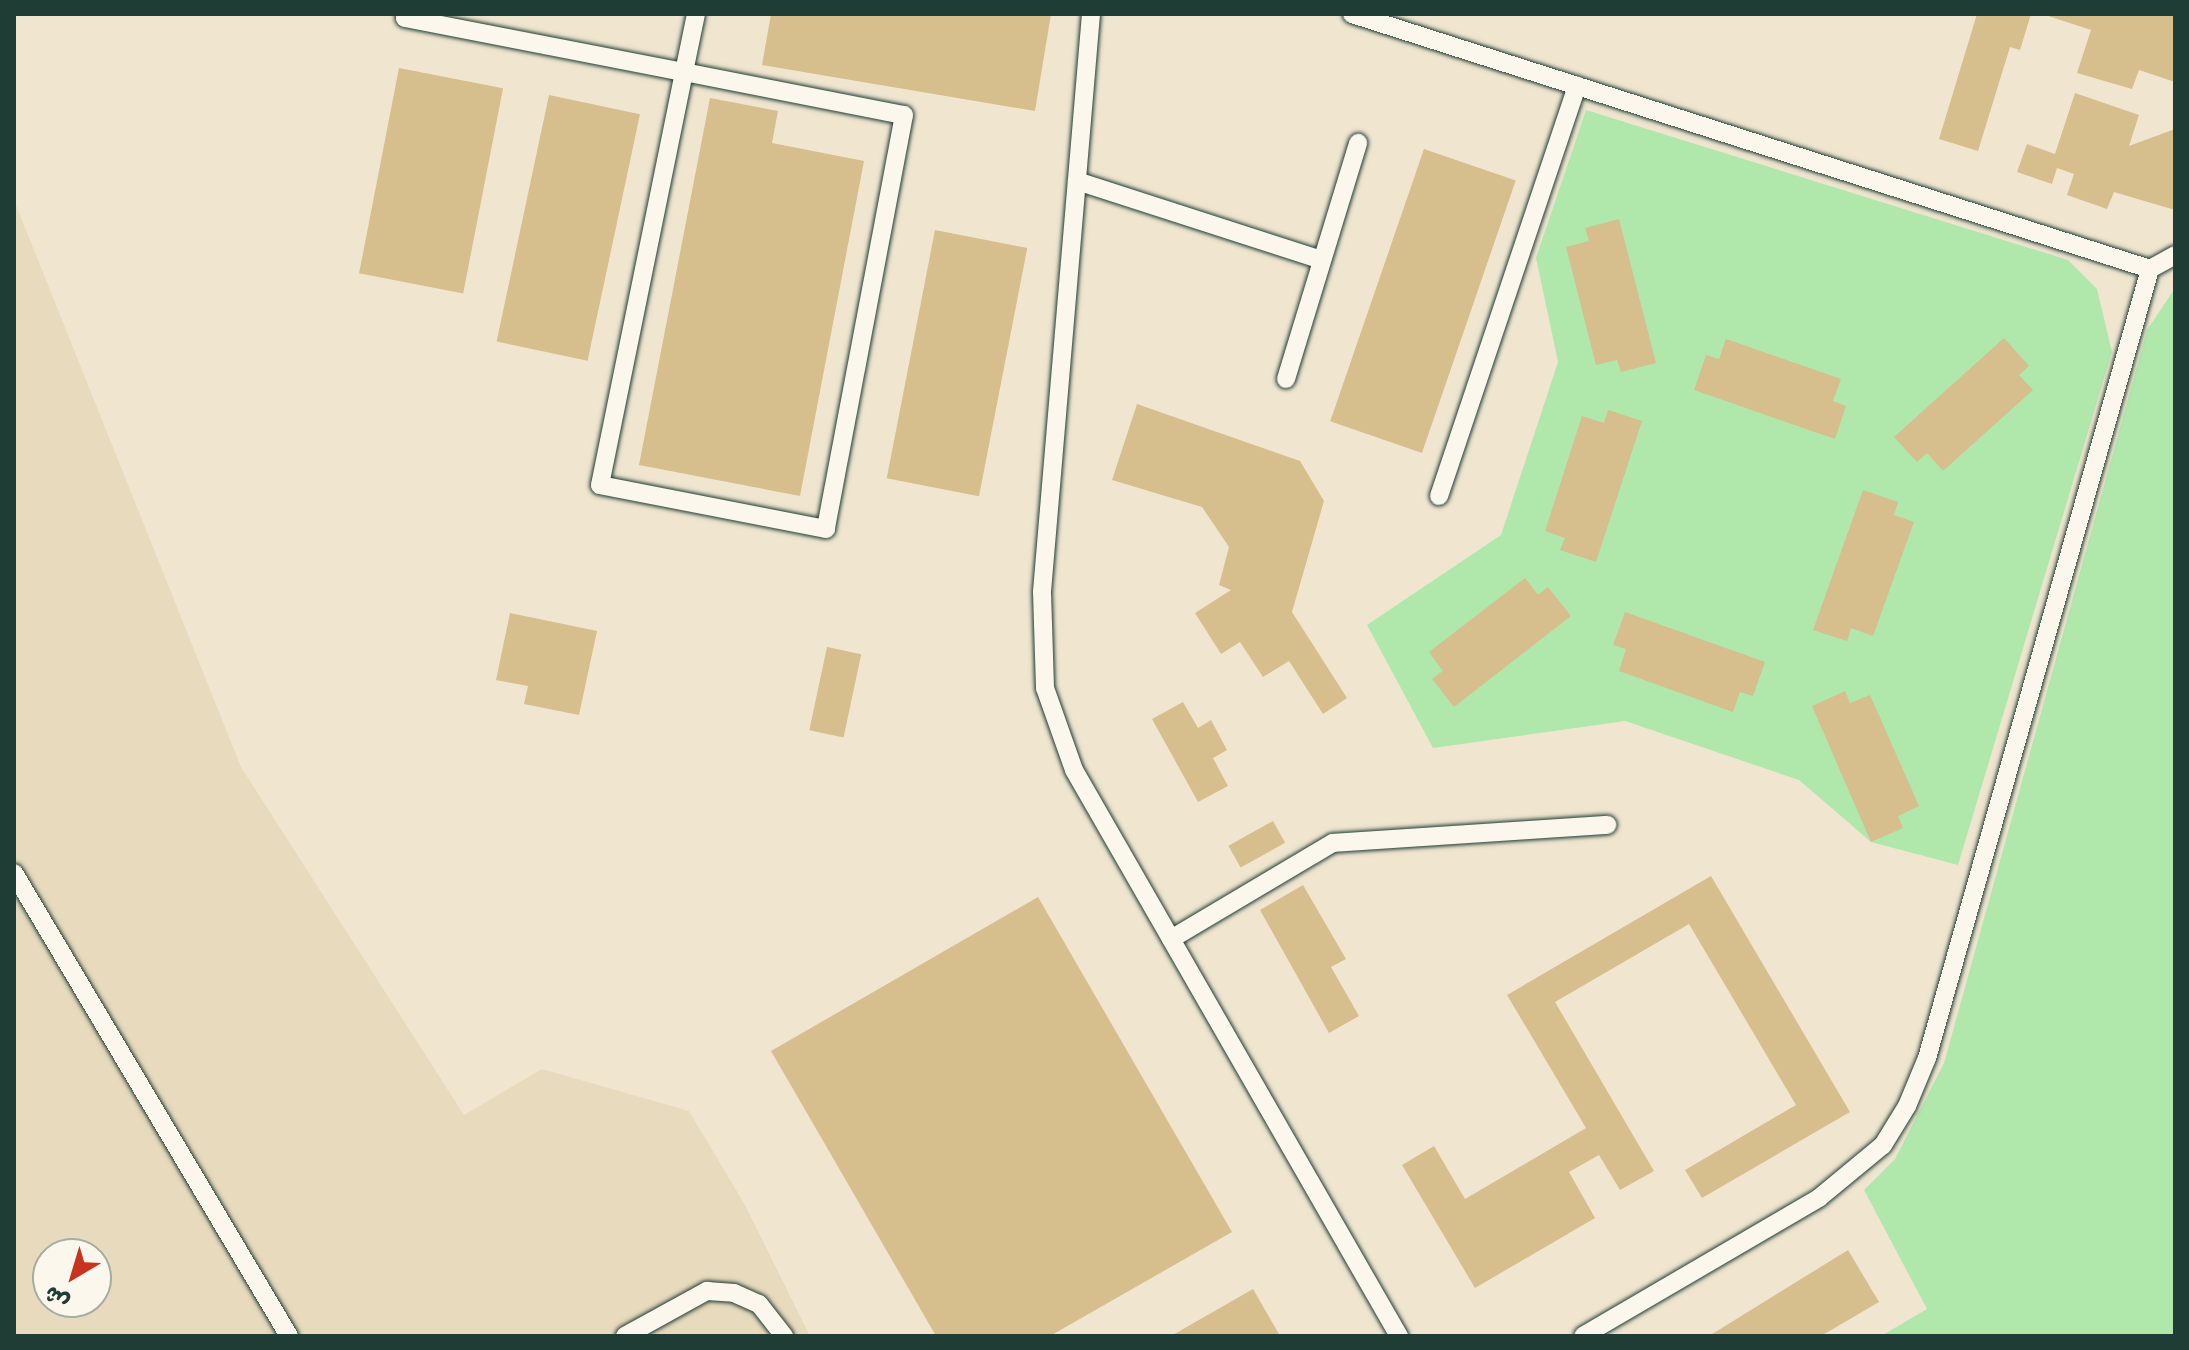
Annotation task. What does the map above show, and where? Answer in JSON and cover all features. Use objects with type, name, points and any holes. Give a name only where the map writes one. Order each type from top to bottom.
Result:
[{"type":"lane","points":[[405,14],[684,72],[904,115],[826,529],[600,485],[684,72],[696,14]]},
{"type":"lane","points":[[1091,14],[1042,592],[1045,688],[1074,770],[1399,1336]]},
{"type":"lane","points":[[1352,14],[2150,269]]},
{"type":"lane","points":[[1439,496],[1577,86]]},
{"type":"lane","points":[[1286,379],[1358,143]]},
{"type":"lane","points":[[1077,181],[1322,260]]},
{"type":"lane","points":[[1583,1336],[1819,1198],[1883,1145],[1907,1106],[1927,1058],[2150,269],[2175,255]]},
{"type":"lane","points":[[1171,939],[1333,843],[1607,825]]},
{"type":"lane","points":[[14,873],[289,1336]]},
{"type":"lane","points":[[625,1336],[707,1291],[734,1293],[759,1304],[784,1336]]},
{"type":"shaded area","points":[[14,200],[241,767],[464,1115],[542,1069],[689,1111],[745,1205],[810,1336],[14,1336]]},
{"type":"green space","points":[[1586,110],[2068,260],[2097,289],[2112,352],[1958,865],[1871,842],[1799,780],[1625,721],[1433,748],[1367,625],[1501,535],[1558,362],[1536,258]]},
{"type":"green space","points":[[2175,288],[2175,1332],[2173,1336],[1881,1336],[1927,1309],[1864,1190],[1895,1159],[1944,1063],[2147,330]]},
{"type":"building","points":[[771,14],[1051,14],[1035,111],[762,65]]},
{"type":"building","points":[[1977,14],[2031,14],[2020,50],[2010,47],[1978,151],[1939,139]]},
{"type":"building","points":[[2042,14],[2175,14],[2175,82],[2139,70],[2132,89],[2077,73],[2091,30]]},
{"type":"building","points":[[399,68],[503,88],[463,293],[359,273]]},
{"type":"building","points":[[2075,93],[2139,115],[2129,146],[2175,129],[2175,210],[2114,192],[2107,209],[2067,195],[2074,174],[2057,168],[2052,184],[2017,172],[2027,144],[2055,154]]},
{"type":"building","points":[[549,95],[640,114],[588,361],[497,341]]},
{"type":"building","points":[[710,98],[778,111],[772,143],[864,161],[800,496],[639,465]]},
{"type":"building","points":[[1424,149],[1516,181],[1422,453],[1330,421]]},
{"type":"building","points":[[1619,219],[1656,363],[1621,372],[1617,360],[1596,365],[1566,247],[1589,241],[1585,228]]},
{"type":"building","points":[[935,230],[1027,248],[979,496],[887,478]]},
{"type":"building","points":[[2004,338],[2029,366],[2019,375],[2033,390],[1943,471],[1927,453],[1917,462],[1894,437]]},
{"type":"building","points":[[1726,339],[1841,379],[1833,401],[1846,406],[1835,439],[1694,390],[1706,355],[1719,359]]},
{"type":"building","points":[[1137,404],[1300,461],[1324,501],[1292,612],[1347,698],[1323,714],[1289,661],[1263,677],[1240,642],[1221,654],[1195,613],[1231,590],[1219,585],[1229,547],[1202,507],[1112,480]]},
{"type":"building","points":[[1608,410],[1642,421],[1596,562],[1560,550],[1565,538],[1545,531],[1582,416],[1604,423]]},
{"type":"building","points":[[1863,490],[1898,502],[1894,515],[1914,522],[1873,636],[1851,628],[1847,641],[1813,630]]},
{"type":"building","points":[[1525,578],[1538,595],[1548,587],[1571,616],[1454,707],[1432,679],[1443,671],[1429,652]]},
{"type":"building","points":[[1625,612],[1765,662],[1753,696],[1740,692],[1733,712],[1619,671],[1626,649],[1613,645]]},
{"type":"building","points":[[510,613],[597,631],[579,715],[524,704],[528,686],[496,680]]},
{"type":"building","points":[[827,647],[861,654],[844,737],[809,730]]},
{"type":"building","points":[[1845,691],[1850,703],[1870,695],[1919,806],[1898,816],[1903,828],[1871,842],[1812,706]]},
{"type":"building","points":[[1183,702],[1198,728],[1211,720],[1227,750],[1213,758],[1228,786],[1198,802],[1152,719]]},
{"type":"building","points":[[1273,821],[1285,843],[1241,868],[1228,846]]},
{"type":"building","points":[[1711,876],[1850,1112],[1702,1198],[1685,1170],[1796,1105],[1689,924],[1555,1002],[1654,1171],[1620,1190],[1599,1155],[1569,1172],[1595,1218],[1475,1288],[1402,1165],[1434,1146],[1465,1199],[1586,1128],[1507,995]]},
{"type":"building","points":[[1303,885],[1346,959],[1331,967],[1359,1016],[1329,1033],[1260,910]]},
{"type":"building","points":[[1038,897],[1232,1232],[1050,1336],[936,1336],[771,1051]]},
{"type":"building","points":[[1848,1250],[1879,1302],[1821,1336],[1709,1336]]},
{"type":"building","points":[[1253,1289],[1280,1336],[1171,1336]]}]
